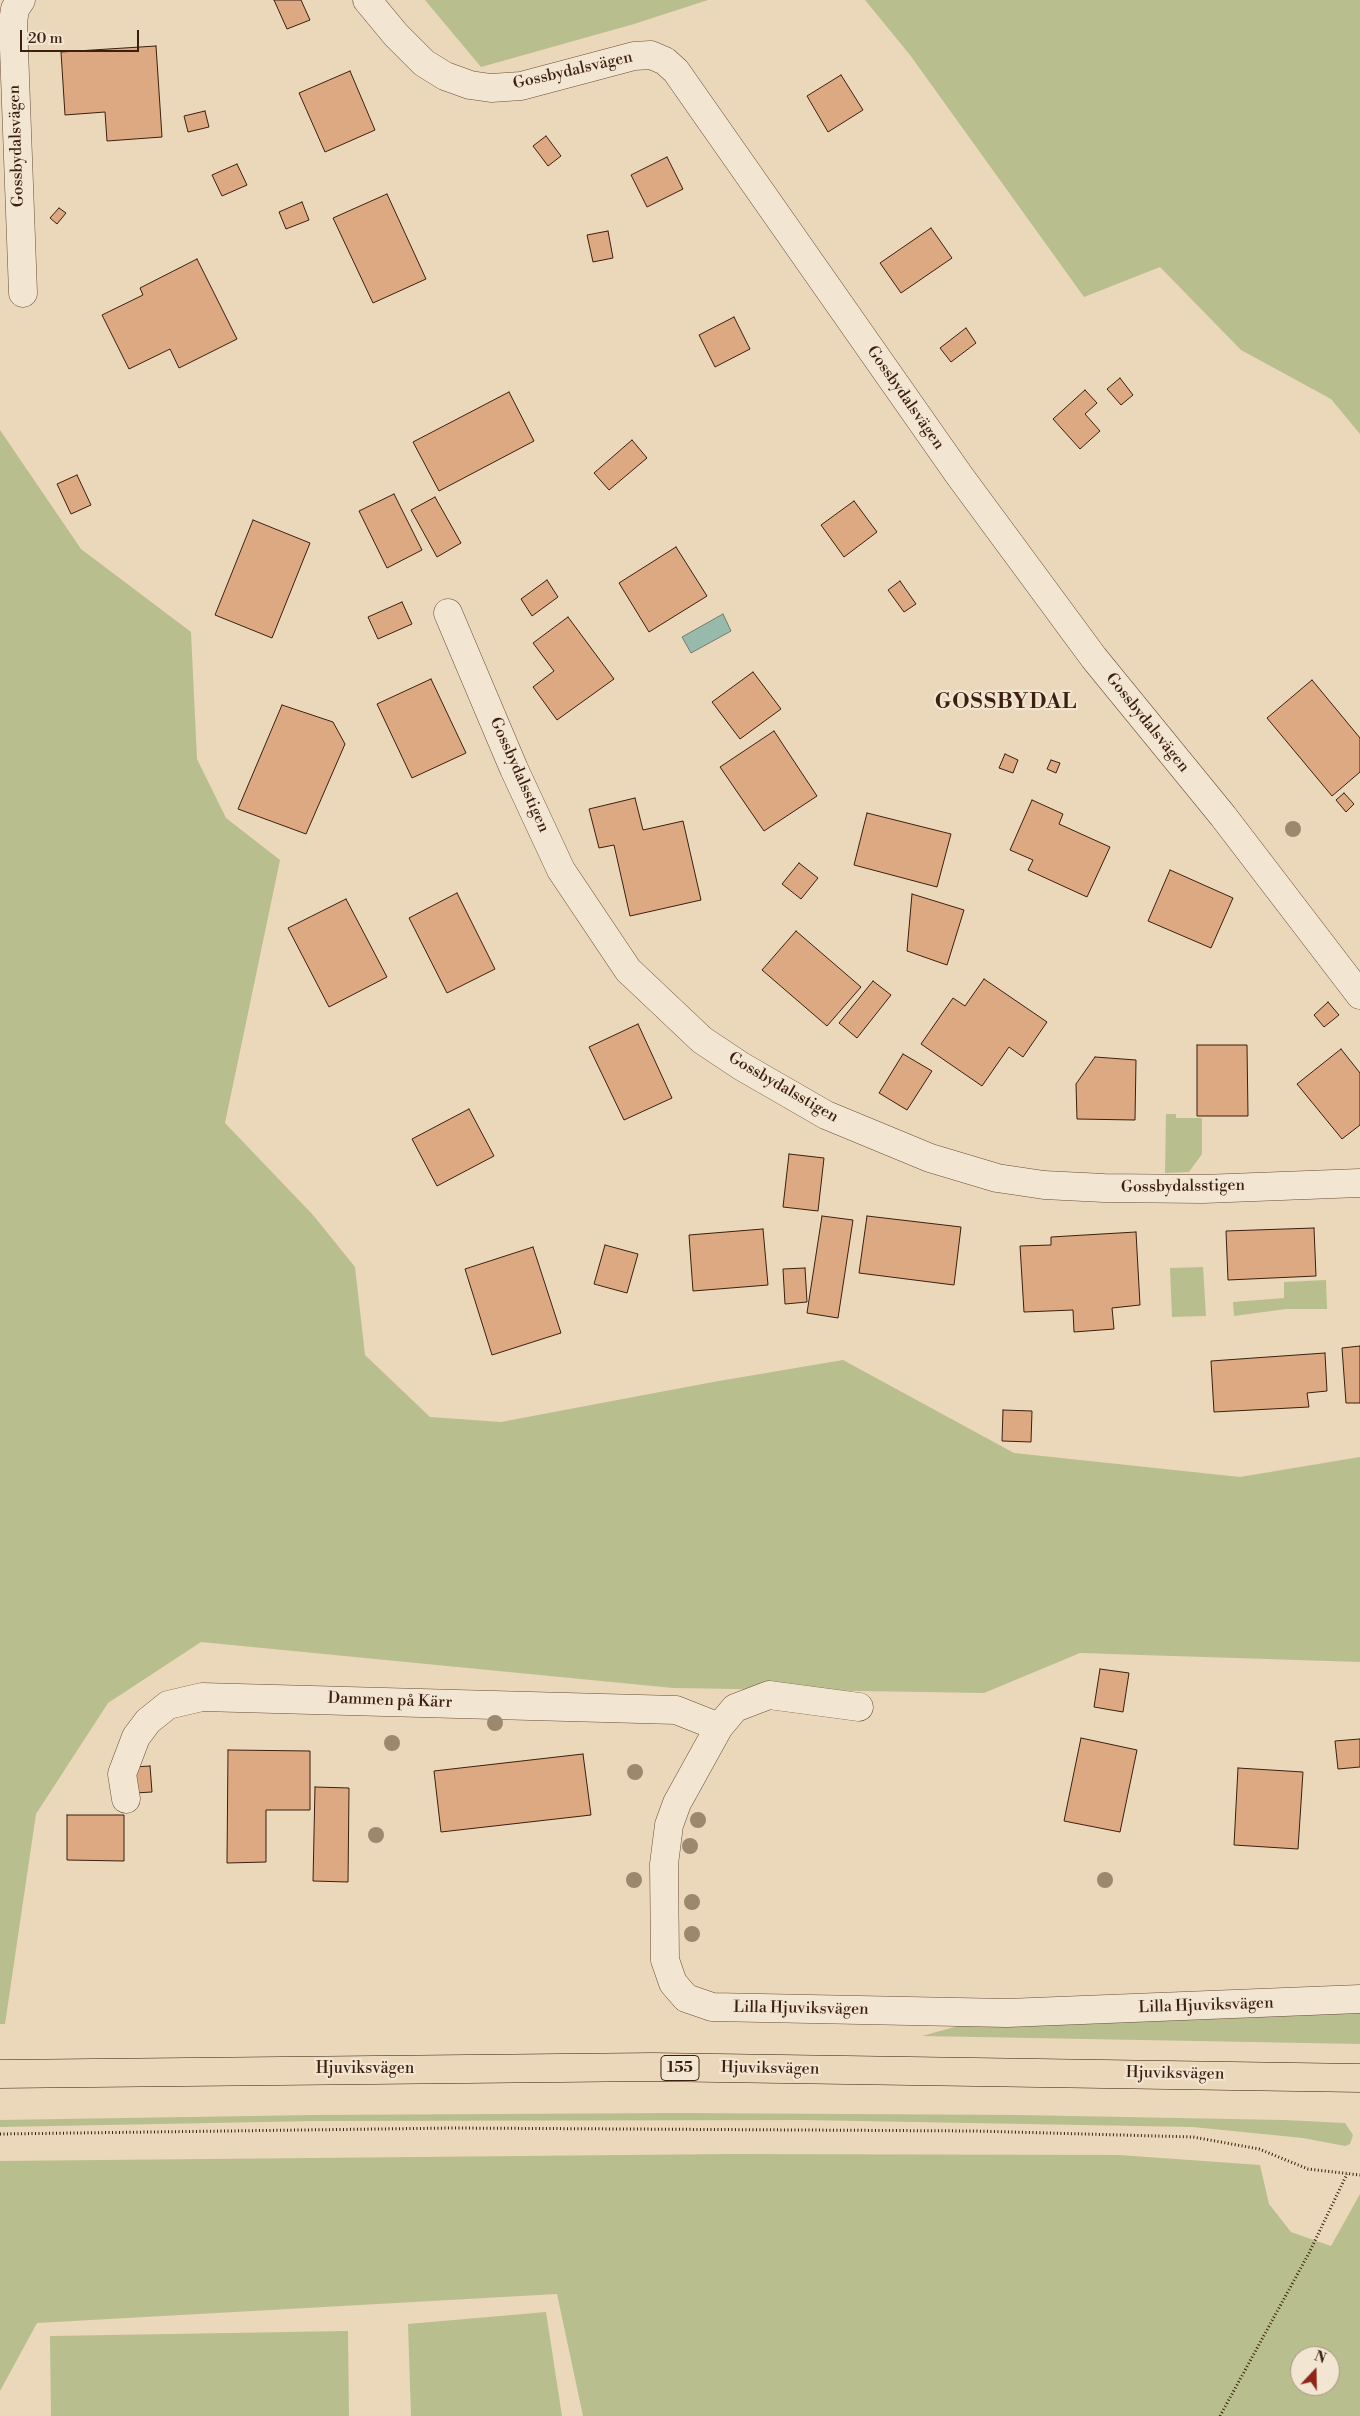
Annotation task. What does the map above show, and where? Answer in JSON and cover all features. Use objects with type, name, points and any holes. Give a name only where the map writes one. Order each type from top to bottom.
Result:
[{"type":"main road","name":"Hjuviksvägen","points":[[0,2074],[653,2067],[1360,2078]]},
{"type":"street","name":"Gossbydalsvägen","points":[[21,0],[15,9],[13,22],[23,293]]},
{"type":"street","name":"Gossbydalsvägen","points":[[367,0],[396,35],[424,63],[445,76],[470,85],[491,88],[521,86],[634,56],[651,55],[665,61],[676,70],[958,475],[1088,650],[1223,816],[1360,996]]},
{"type":"street","name":"Gossbydalsstigen","points":[[448,614],[514,769],[561,870],[628,970],[702,1040],[741,1066],[826,1115],[930,1158],[997,1178],[1044,1185],[1104,1188],[1203,1188],[1360,1183]]},
{"type":"street","name":"Lilla Hjuviksvägen","points":[[858,1707],[769,1694],[734,1708],[719,1727],[677,1803],[669,1825],[664,1864],[665,1960],[673,1983],[686,1998],[712,2007],[1007,2013],[1360,1999]]},
{"type":"street","name":"Dammen på Kärr","points":[[126,1799],[122,1774],[136,1737],[148,1721],[168,1706],[202,1697],[676,1710],[719,1727]]},
{"type":"path","points":[[0,2134],[453,2128],[975,2131],[1183,2137],[1259,2149],[1308,2169],[1360,2175]]},
{"type":"path","points":[[1220,2416],[1309,2253],[1347,2174]]},
{"type":"green space","points":[[425,0],[708,0],[634,24],[481,67]]},
{"type":"green space","points":[[865,0],[1360,0],[1360,434],[1331,399],[1241,350],[1160,267],[1084,297],[910,55]]},
{"type":"green space","points":[[0,430],[81,549],[191,632],[197,759],[226,818],[280,860],[225,1123],[313,1215],[355,1267],[365,1355],[430,1417],[501,1422],[713,1382],[843,1360],[1014,1453],[1240,1477],[1360,1457],[1360,1662],[1080,1653],[984,1693],[673,1688],[201,1642],[108,1703],[36,1814],[5,2024],[0,2024]]},
{"type":"green space","points":[[1166,1114],[1176,1114],[1176,1118],[1202,1118],[1202,1154],[1189,1172],[1165,1173]]},
{"type":"green space","points":[[1203,1267],[1206,1316],[1172,1317],[1170,1268]]},
{"type":"green space","points":[[1326,1280],[1327,1309],[1286,1309],[1234,1316],[1233,1302],[1284,1298],[1284,1282]]},
{"type":"green space","points":[[1360,2008],[1360,2044],[922,2036],[958,2026]]},
{"type":"green space","points":[[678,2113],[1017,2115],[1284,2120],[1345,2123],[1353,2135],[1350,2144],[1345,2146],[1303,2138],[1193,2127],[802,2120],[316,2121],[0,2127],[0,2120],[314,2115]]},
{"type":"green space","points":[[730,2154],[1119,2155],[1260,2165],[1269,2204],[1291,2232],[1331,2246],[1360,2194],[1360,2416],[583,2416],[557,2294],[37,2323],[0,2391],[0,2161]]},
{"type":"green space","points":[[546,2312],[562,2416],[411,2416],[408,2324]]},
{"type":"green space","points":[[348,2331],[349,2416],[51,2416],[50,2336]]},
{"type":"shaded area","points":[[723,614],[731,631],[691,653],[682,637]]},
{"type":"building","points":[[274,0],[301,0],[310,20],[287,29]]},
{"type":"building","points":[[156,46],[162,137],[107,141],[105,112],[65,115],[61,52]]},
{"type":"building","points":[[350,71],[375,130],[325,152],[299,93]]},
{"type":"building","points":[[841,75],[863,110],[828,132],[807,96]]},
{"type":"building","points":[[205,111],[209,127],[188,132],[184,116]]},
{"type":"building","points":[[546,136],[561,156],[548,166],[533,146]]},
{"type":"building","points":[[667,157],[683,189],[647,207],[631,175]]},
{"type":"building","points":[[237,164],[247,185],[222,196],[212,175]]},
{"type":"building","points":[[387,194],[426,279],[373,303],[333,218]]},
{"type":"building","points":[[302,202],[309,220],[286,229],[279,212]]},
{"type":"building","points":[[59,208],[66,213],[57,224],[50,218]]},
{"type":"building","points":[[931,228],[952,258],[901,293],[880,263]]},
{"type":"building","points":[[608,231],[613,258],[593,262],[587,235]]},
{"type":"building","points":[[197,259],[237,339],[179,368],[170,349],[129,369],[102,315],[143,295],[140,288]]},
{"type":"building","points":[[734,317],[750,349],[715,367],[699,335]]},
{"type":"building","points":[[966,328],[976,343],[951,362],[940,348]]},
{"type":"building","points":[[1120,378],[1133,395],[1121,405],[1107,389]]},
{"type":"building","points":[[1085,390],[1097,403],[1085,414],[1100,431],[1080,449],[1053,419]]},
{"type":"building","points":[[509,392],[534,441],[439,491],[413,442]]},
{"type":"building","points":[[632,440],[647,458],[609,490],[594,473]]},
{"type":"building","points":[[77,475],[91,505],[71,514],[57,484]]},
{"type":"building","points":[[394,494],[422,550],[387,568],[359,511]]},
{"type":"building","points":[[435,497],[461,543],[437,557],[411,510]]},
{"type":"building","points":[[854,501],[877,532],[844,557],[821,525]]},
{"type":"building","points":[[253,520],[310,543],[272,638],[215,615]]},
{"type":"building","points":[[676,547],[707,596],[649,632],[619,583]]},
{"type":"building","points":[[547,580],[558,597],[532,616],[521,599]]},
{"type":"building","points":[[900,581],[916,604],[904,612],[888,590]]},
{"type":"building","points":[[402,602],[412,624],[378,639],[368,617]]},
{"type":"building","points":[[568,617],[614,679],[557,720],[533,687],[554,671],[533,643]]},
{"type":"building","points":[[753,672],[781,709],[740,739],[712,702]]},
{"type":"building","points":[[431,679],[466,753],[412,778],[377,704]]},
{"type":"building","points":[[1312,680],[1360,738],[1360,772],[1332,796],[1267,718]]},
{"type":"building","points":[[282,705],[333,722],[345,744],[306,834],[238,809]]},
{"type":"building","points":[[774,731],[817,796],[764,831],[720,767]]},
{"type":"building","points":[[1005,754],[1018,760],[1013,773],[999,768]]},
{"type":"building","points":[[1051,760],[1060,763],[1056,773],[1047,769]]},
{"type":"building","points":[[1344,793],[1354,804],[1346,812],[1336,800]]},
{"type":"building","points":[[635,798],[643,830],[683,821],[701,900],[630,916],[614,845],[599,848],[589,809]]},
{"type":"building","points":[[1032,800],[1063,814],[1059,824],[1110,847],[1087,897],[1028,870],[1033,860],[1010,850]]},
{"type":"building","points":[[867,813],[951,834],[937,887],[854,865]]},
{"type":"building","points":[[799,863],[818,878],[801,899],[782,884]]},
{"type":"building","points":[[1170,870],[1233,898],[1211,948],[1148,921]]},
{"type":"building","points":[[457,893],[495,969],[447,993],[409,918]]},
{"type":"building","points":[[912,894],[964,910],[947,965],[907,951]]},
{"type":"building","points":[[346,899],[387,977],[329,1007],[288,928]]},
{"type":"building","points":[[796,931],[861,987],[827,1026],[762,970]]},
{"type":"building","points":[[984,979],[1047,1022],[1023,1057],[1009,1047],[982,1086],[921,1044],[953,998],[965,1006]]},
{"type":"building","points":[[873,981],[891,995],[857,1038],[839,1023]]},
{"type":"building","points":[[1328,1002],[1339,1015],[1324,1027],[1314,1015]]},
{"type":"building","points":[[638,1024],[672,1098],[624,1120],[589,1047]]},
{"type":"building","points":[[1197,1045],[1247,1045],[1248,1116],[1197,1116]]},
{"type":"building","points":[[1341,1049],[1360,1073],[1360,1125],[1342,1139],[1297,1084]]},
{"type":"building","points":[[903,1054],[932,1071],[907,1110],[879,1093]]},
{"type":"building","points":[[1095,1057],[1136,1060],[1135,1120],[1077,1119],[1076,1084]]},
{"type":"building","points":[[469,1109],[494,1156],[437,1186],[412,1139]]},
{"type":"building","points":[[789,1154],[824,1158],[818,1211],[783,1207]]},
{"type":"building","points":[[822,1216],[853,1220],[838,1318],[807,1313]]},
{"type":"building","points":[[867,1216],[961,1227],[954,1285],[859,1273]]},
{"type":"building","points":[[1314,1228],[1316,1276],[1228,1280],[1226,1231]]},
{"type":"building","points":[[763,1229],[768,1285],[693,1291],[689,1235]]},
{"type":"building","points":[[1136,1232],[1140,1305],[1112,1308],[1114,1329],[1074,1332],[1073,1310],[1024,1312],[1020,1246],[1051,1245],[1051,1237]]},
{"type":"building","points":[[605,1245],[638,1254],[627,1293],[594,1284]]},
{"type":"building","points":[[533,1247],[561,1333],[492,1355],[465,1269]]},
{"type":"building","points":[[805,1268],[807,1302],[785,1304],[783,1269]]},
{"type":"building","points":[[1360,1346],[1360,1403],[1346,1403],[1342,1348]]},
{"type":"building","points":[[1325,1353],[1327,1391],[1307,1393],[1309,1407],[1214,1412],[1211,1361]]},
{"type":"building","points":[[1003,1410],[1032,1411],[1031,1442],[1002,1441]]},
{"type":"building","points":[[1100,1669],[1129,1673],[1123,1712],[1094,1707]]},
{"type":"building","points":[[1081,1738],[1137,1750],[1120,1832],[1064,1821]]},
{"type":"building","points":[[1360,1739],[1360,1767],[1338,1769],[1335,1741]]},
{"type":"building","points":[[228,1750],[310,1751],[310,1810],[266,1810],[266,1862],[227,1863]]},
{"type":"building","points":[[583,1754],[591,1815],[441,1832],[434,1771]]},
{"type":"building","points":[[150,1766],[152,1792],[135,1793],[134,1767]]},
{"type":"building","points":[[1238,1768],[1303,1772],[1298,1849],[1234,1845]]},
{"type":"building","points":[[315,1787],[349,1788],[348,1882],[313,1881]]},
{"type":"building","points":[[67,1815],[124,1815],[124,1861],[67,1860]]},
{"type":"district","name":"GOSSBYDAL","points":[[1006,703]]}]
